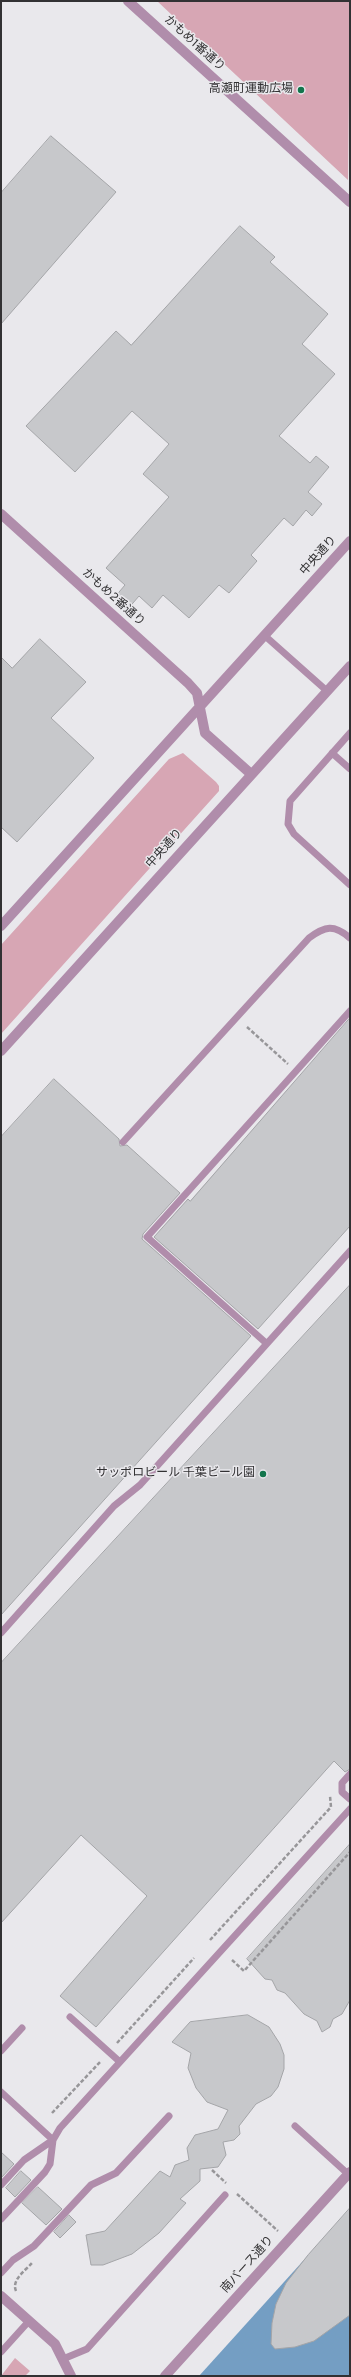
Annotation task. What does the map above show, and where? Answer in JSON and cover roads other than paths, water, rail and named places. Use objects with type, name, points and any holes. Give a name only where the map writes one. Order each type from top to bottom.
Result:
[{"type":"street","name":"かもめ1番通り","points":[[128,1],[350,202]]},
{"type":"street","name":"かもめ2番通り","points":[[1,514],[188,683],[197,693],[206,733],[251,774]]},
{"type":"street","name":"中央通り","points":[[1,926],[350,541]]},
{"type":"street","name":"中央通り","points":[[1,1051],[350,666]]},
{"type":"street","name":"南バース通り","points":[[165,2376],[349,2173]]},
{"type":"street","points":[[1,2296],[55,2344],[71,2376]]},
{"type":"lane","points":[[264,635],[327,691]]},
{"type":"lane","points":[[350,734],[290,801],[288,824],[294,834],[350,885]]},
{"type":"lane","points":[[332,753],[350,769]]},
{"type":"lane","points":[[123,1142],[309,938],[322,928],[334,928],[350,938]]},
{"type":"lane","points":[[266,1343],[147,1237],[350,1011]]},
{"type":"lane","points":[[1,1633],[114,1506],[140,1485],[350,1251]]},
{"type":"lane","points":[[350,1774],[342,1783],[342,1792],[350,1799]]},
{"type":"lane","points":[[1,2185],[24,2160],[52,2140],[120,2062],[350,1809]]},
{"type":"lane","points":[[70,2017],[120,2062]]},
{"type":"lane","points":[[1,2051],[22,2028]]},
{"type":"lane","points":[[1,2092],[52,2140]]},
{"type":"lane","points":[[1,2273],[13,2260],[34,2246],[91,2185],[116,2173],[169,2116]]},
{"type":"lane","points":[[295,2126],[349,2173]]},
{"type":"lane","points":[[1,2220],[45,2172],[50,2164],[52,2140]]},
{"type":"lane","points":[[63,2359],[87,2349],[225,2195]]},
{"type":"lane","points":[[1,2352],[29,2321]]},
{"type":"water","points":[[350,2209],[350,2376],[199,2376]]},
{"type":"place","name":"高瀬町運動広場","points":[[301,90]]},
{"type":"place","name":"サッポロビール 千葉ビール園","points":[[263,1474]]}]
